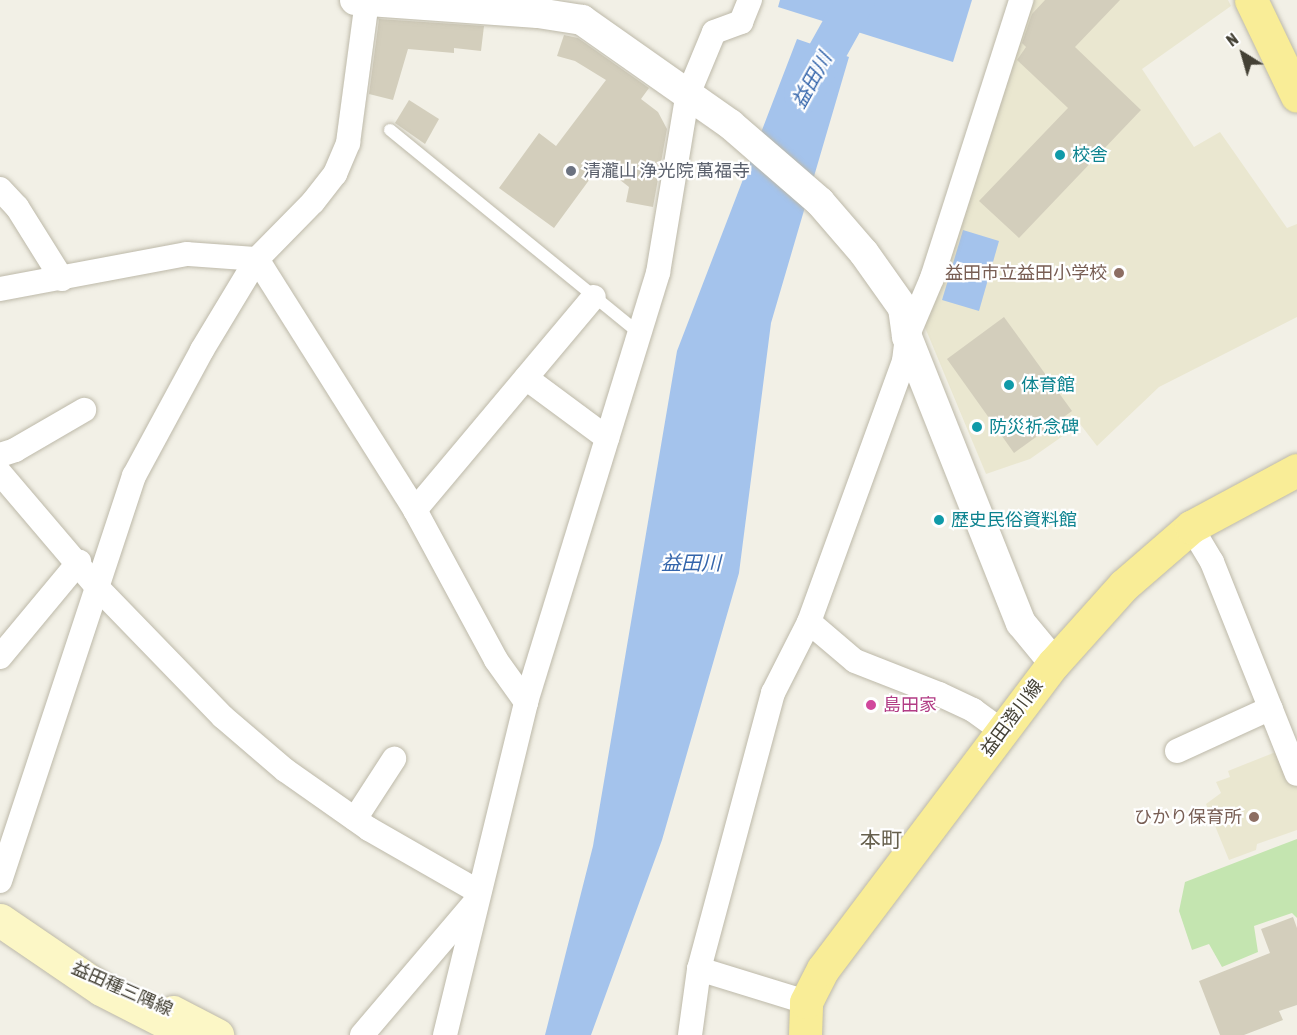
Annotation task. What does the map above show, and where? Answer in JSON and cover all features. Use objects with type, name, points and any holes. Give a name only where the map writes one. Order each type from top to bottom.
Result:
[{"type":"main road","points":[[1251,0],[1297,96]]},
{"type":"main road","name":"益田澄川線","points":[[805,1035],[806,1002],[823,969],[1054,663],[1124,585],[1191,527],[1297,470]]},
{"type":"main road","name":"益田種三隅線","points":[[0,920],[101,989],[191,1035]]},
{"type":"main road","name":"益田種三隅線","points":[[59,961],[108,979],[217,1035]]},
{"type":"street","points":[[445,1035],[526,702],[658,273],[687,97],[714,32],[741,22],[750,0]]},
{"type":"street","points":[[690,1035],[699,969],[773,693],[809,622],[904,361],[907,337],[932,278],[1021,0]]},
{"type":"street","points":[[0,881],[134,476],[202,350],[257,259],[313,202],[335,174],[348,143],[363,1],[538,13],[582,20],[616,40],[687,97],[730,124],[820,202],[864,253],[903,308],[907,337],[1021,623],[1054,663]]},
{"type":"street","points":[[0,189],[17,207],[62,279]]},
{"type":"street","points":[[0,289],[187,254],[257,259]]},
{"type":"street","points":[[257,259],[416,510],[496,660],[526,702]]},
{"type":"street","points":[[416,510],[594,297]]},
{"type":"street","points":[[526,378],[607,438]]},
{"type":"street","points":[[0,455],[15,450],[84,410]]},
{"type":"street","points":[[0,473],[79,562],[97,587],[223,717],[285,770],[355,819],[478,895]]},
{"type":"street","points":[[1191,527],[1212,562],[1297,774]]},
{"type":"street","points":[[0,657],[79,562]]},
{"type":"street","points":[[809,622],[855,661],[973,710],[1002,731]]},
{"type":"street","points":[[1177,751],[1271,708]]},
{"type":"street","points":[[355,819],[394,759]]},
{"type":"street","points":[[362,1035],[478,895]]},
{"type":"street","points":[[699,969],[806,1002]]},
{"type":"lane","points":[[390,130],[639,333]]},
{"type":"shaded area","name":"益田市立益田小学校","points":[[1034,0],[1228,0],[1231,6],[1142,69],[1194,147],[1220,132],[1287,228],[1297,224],[1297,317],[1159,387],[1097,446],[1080,424],[1030,459],[986,474],[924,325],[1019,21]]},
{"type":"shaded area","name":"ひかり保育所","points":[[1283,749],[1297,784],[1297,830],[1257,844],[1256,850],[1229,860],[1206,804],[1221,793],[1216,782],[1230,777],[1228,771]]},
{"type":"green space","points":[[1297,839],[1297,918],[1292,913],[1254,926],[1258,952],[1222,967],[1209,944],[1192,950],[1179,911],[1185,882]]},
{"type":"water","name":"益田川","points":[[780,0],[972,0],[953,62],[778,7]]},
{"type":"water","name":"益田川","points":[[797,39],[849,57],[771,323],[739,573],[662,840],[591,1035],[545,1035],[593,846],[677,351]]},
{"type":"water","points":[[963,230],[999,241],[979,311],[942,300]]},
{"type":"building","name":"校舎","points":[[1045,0],[1120,0],[1075,47],[1141,110],[1019,238],[979,201],[1068,108],[1017,60],[1026,47],[1022,43],[1032,14]]},
{"type":"building","points":[[379,19],[484,26],[481,51],[454,48],[454,53],[408,49],[393,100],[369,94]]},
{"type":"building","points":[[564,35],[578,38],[649,88],[641,99],[658,112],[667,129],[653,207],[626,202],[629,187],[606,169],[600,177],[595,172],[554,228],[499,188],[539,133],[556,146],[606,80],[575,61],[557,56]]},
{"type":"building","points":[[409,100],[439,119],[425,144],[395,123]]},
{"type":"building","name":"体育館","points":[[1004,317],[1072,411],[1014,453],[947,359]]},
{"type":"building","points":[[1293,917],[1297,928],[1297,1005],[1279,1011],[1283,1020],[1244,1035],[1220,1035],[1199,981],[1270,953],[1261,929]]},
{"type":"waterway","name":"益田川","points":[[803,95],[856,0]]},
{"type":"place","name":"校舎","points":[[1060,155]]},
{"type":"place","name":"清瀧山 浄光院 萬福寺","points":[[571,171]]},
{"type":"place","name":"益田市立益田小学校","points":[[1119,273]]},
{"type":"place","name":"体育館","points":[[1009,385]]},
{"type":"place","name":"防災祈念碑","points":[[977,427]]},
{"type":"place","name":"歴史民俗資料館","points":[[939,520]]},
{"type":"place","name":"島田家","points":[[871,705]]},
{"type":"place","name":"ひかり保育所","points":[[1254,817]]},
{"type":"district","name":"本町","points":[[881,839]]}]
